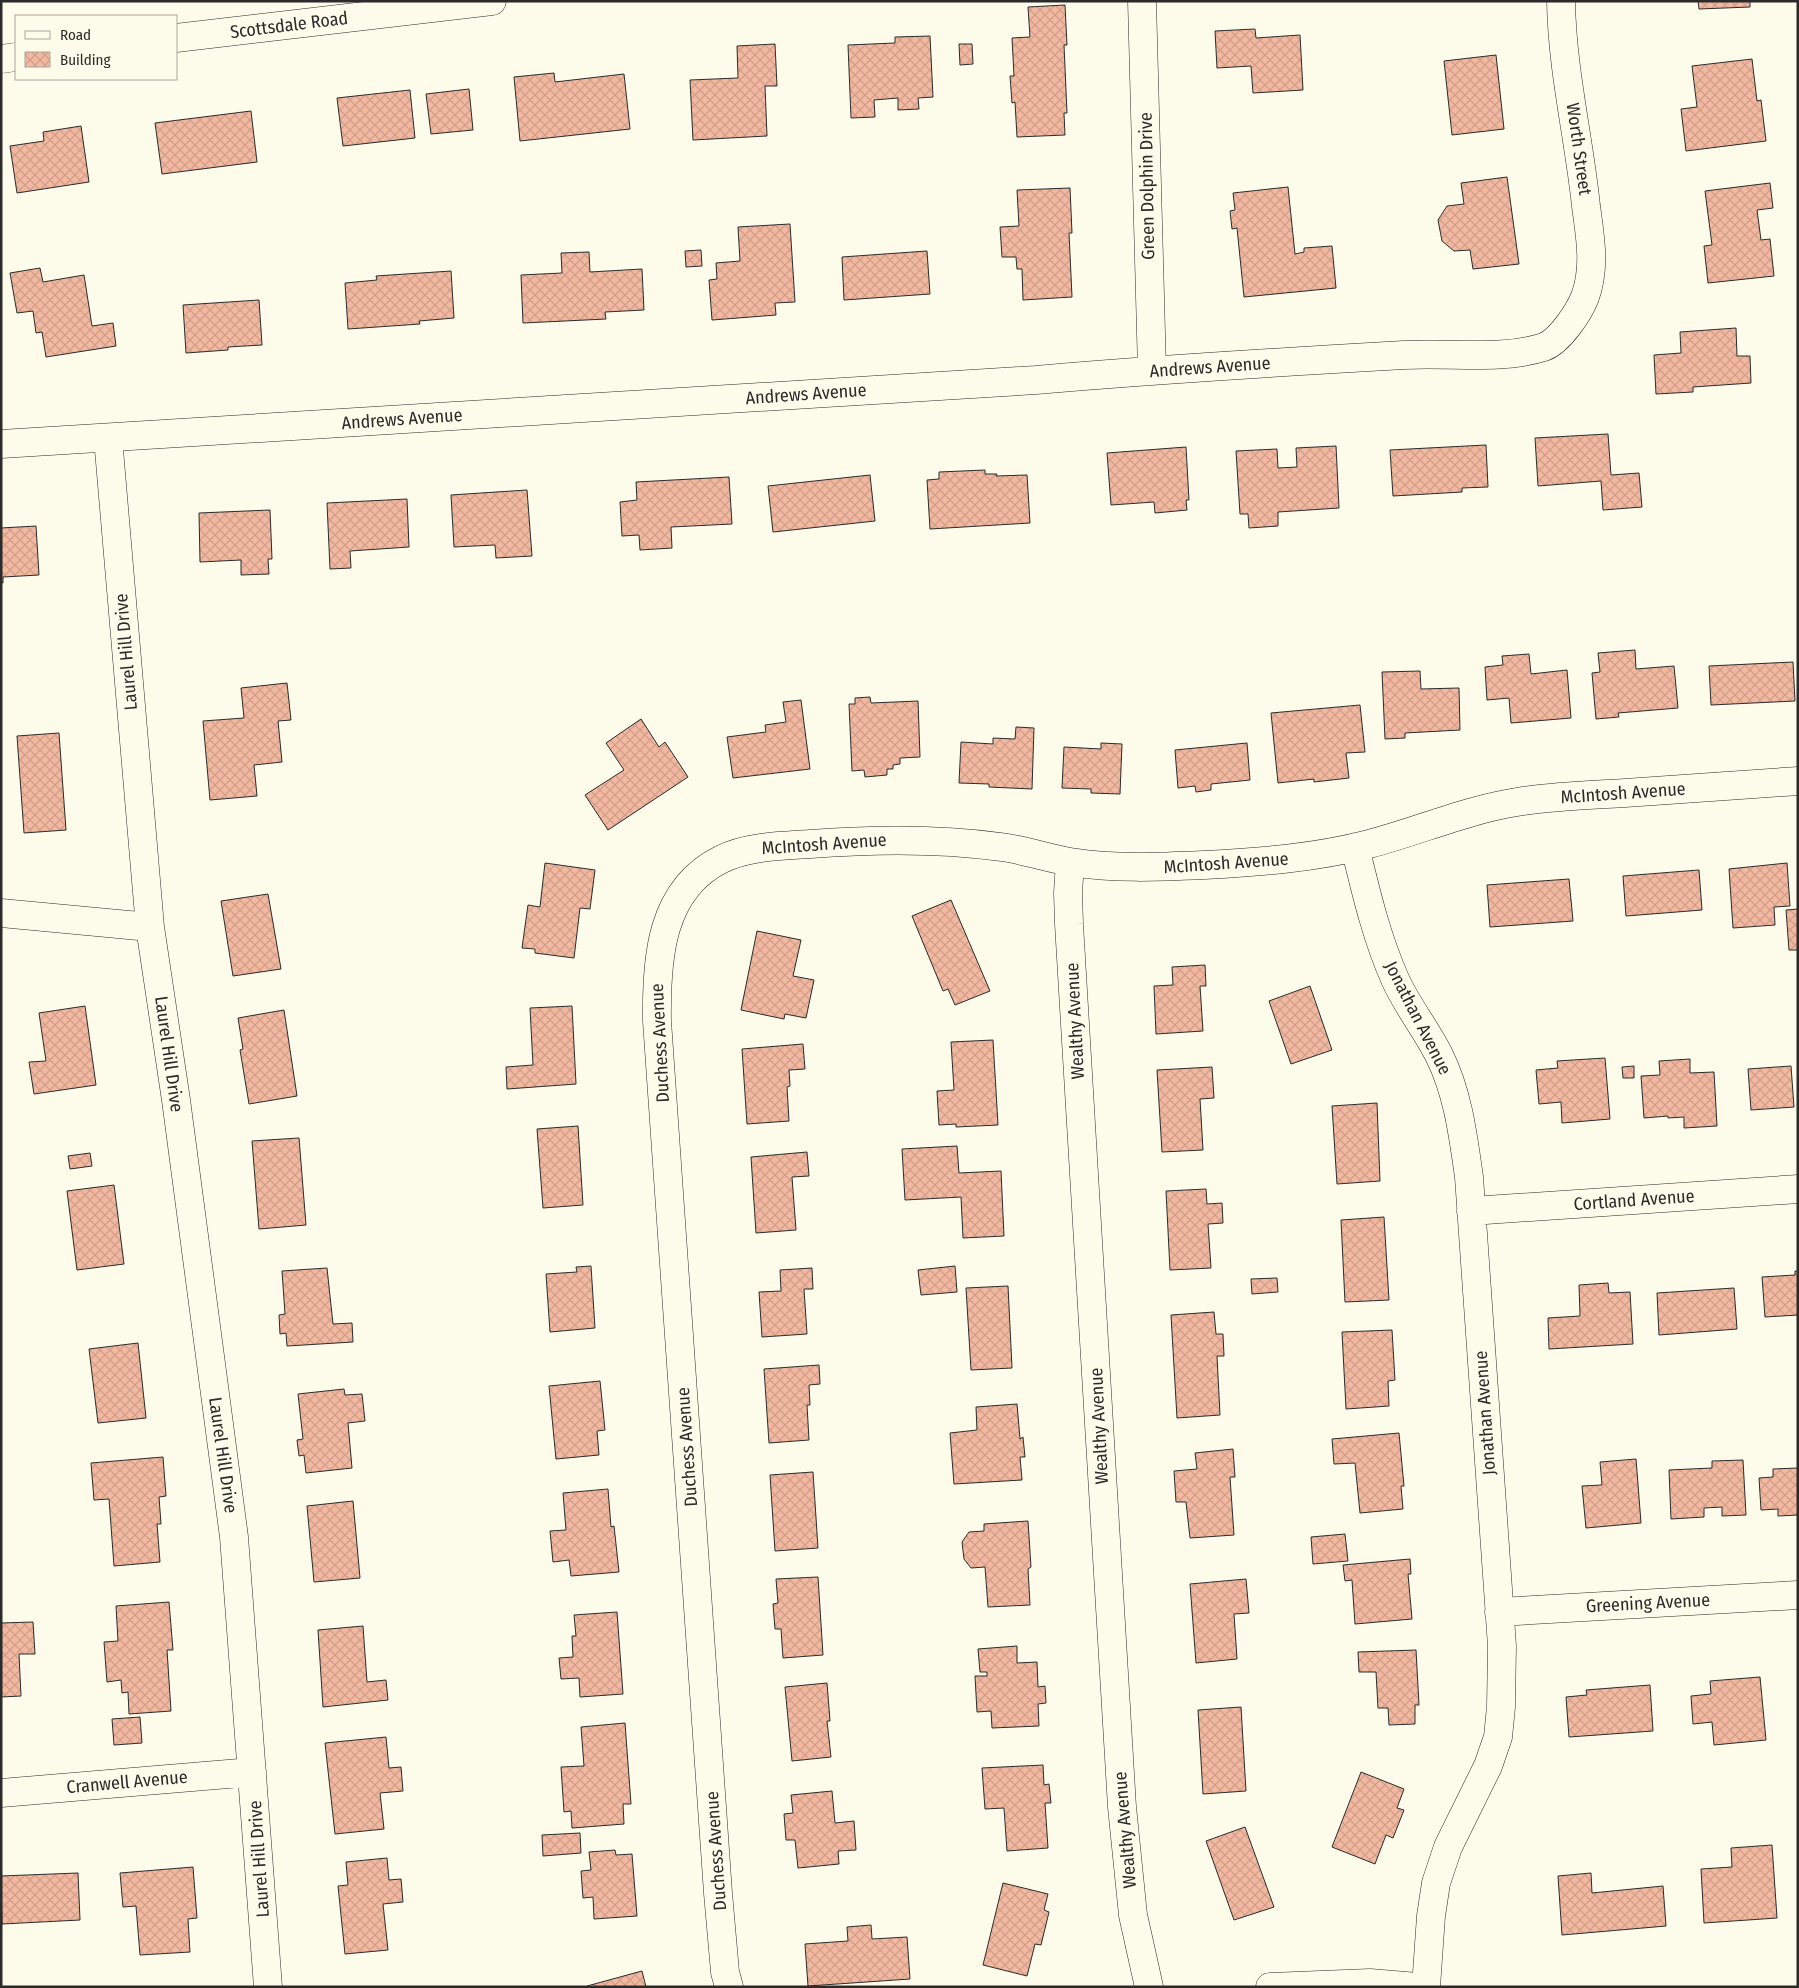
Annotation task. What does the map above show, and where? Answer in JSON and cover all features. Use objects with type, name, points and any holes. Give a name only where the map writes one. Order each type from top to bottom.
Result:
[{"type":"street","name":"Scottsdale Road","points":[[178,38],[492,1]]},
{"type":"street","name":"Green Dolphin Drive","points":[[1142,1],[1152,370]]},
{"type":"street","name":"Worth Street","points":[[1561,1],[1562,29],[1584,186],[1592,261],[1585,296]]},
{"type":"street","points":[[1,59],[15,57]]},
{"type":"street","name":"Andrews Avenue","points":[[1,444],[1036,380],[1152,370],[1431,353],[1490,355],[1546,346],[1570,325],[1585,296]]},
{"type":"street","name":"Laurel Hill Drive","points":[[108,438],[150,927],[176,1100],[234,1537],[268,1987]]},
{"type":"street","name":"McIntosh Avenue","points":[[673,909],[692,879],[722,858],[761,849],[857,840],[933,840],[1004,847],[1070,862],[1129,868],[1275,860],[1355,847],[1400,835],[1458,815],[1518,802],[1798,781]]},
{"type":"street","name":"Jonathan Avenue","points":[[1355,847],[1370,912],[1382,948],[1396,981],[1429,1036],[1450,1080],[1459,1112],[1471,1211],[1499,1612],[1502,1678],[1498,1737],[1488,1766],[1448,1847],[1436,1883],[1431,1916],[1426,1987]]},
{"type":"street","name":"Wealthy Avenue","points":[[1070,862],[1069,924],[1122,1807],[1133,1915],[1149,1987]]},
{"type":"street","name":"Duchess Avenue","points":[[673,909],[666,926],[657,966],[657,1021],[718,1893],[725,1972],[729,1987]]},
{"type":"street","points":[[1,913],[150,927]]},
{"type":"street","name":"Cortland Avenue","points":[[1471,1211],[1798,1189]]},
{"type":"street","name":"Greening Avenue","points":[[1499,1612],[1798,1595]]},
{"type":"street","name":"Cranwell Avenue","points":[[1,1793],[252,1772]]},
{"type":"street","points":[[1270,1987],[1370,1983],[1417,1987]]},
{"type":"building","points":[[1698,1],[1750,1],[1750,7],[1699,9]]},
{"type":"building","points":[[1065,5],[1067,45],[1064,45],[1067,113],[1064,113],[1065,135],[1017,137],[1015,102],[1012,103],[1010,76],[1014,76],[1012,38],[1030,37],[1028,7]]},
{"type":"building","points":[[1255,29],[1256,38],[1300,35],[1303,90],[1253,93],[1251,66],[1217,68],[1215,31]]},
{"type":"building","points":[[930,36],[933,97],[918,98],[919,109],[898,110],[898,98],[874,100],[875,117],[851,118],[848,45],[895,43],[895,37]]},
{"type":"building","points":[[775,44],[777,86],[765,86],[767,136],[693,140],[690,80],[738,78],[737,46]]},
{"type":"building","points":[[959,44],[972,44],[973,64],[960,65]]},
{"type":"building","points":[[1496,55],[1504,129],[1452,135],[1444,61]]},
{"type":"building","points":[[1752,59],[1757,101],[1761,100],[1766,141],[1686,151],[1681,109],[1697,107],[1692,66]]},
{"type":"building","points":[[554,73],[555,82],[624,74],[630,129],[520,141],[514,77]]},
{"type":"building","points":[[469,89],[473,130],[431,134],[426,94]]},
{"type":"building","points":[[410,90],[415,138],[343,146],[337,98]]},
{"type":"building","points":[[251,111],[257,162],[162,174],[155,123]]},
{"type":"building","points":[[81,126],[89,182],[17,193],[10,146],[44,141],[43,132]]},
{"type":"building","points":[[1507,177],[1519,264],[1473,269],[1470,250],[1454,251],[1442,241],[1438,220],[1447,206],[1464,204],[1461,183]]},
{"type":"building","points":[[1770,183],[1773,208],[1757,210],[1761,240],[1770,239],[1774,276],[1708,283],[1704,246],[1712,245],[1705,191]]},
{"type":"building","points":[[1288,187],[1295,254],[1304,252],[1304,248],[1332,246],[1336,288],[1244,297],[1237,228],[1232,229],[1230,211],[1235,210],[1233,193]]},
{"type":"building","points":[[1070,188],[1072,233],[1069,233],[1072,297],[1023,300],[1022,269],[1017,269],[1016,257],[1002,257],[1000,227],[1019,226],[1017,190]]},
{"type":"building","points":[[790,224],[795,302],[775,303],[776,315],[712,320],[709,280],[717,279],[716,263],[740,261],[738,227]]},
{"type":"building","points":[[701,250],[702,266],[686,267],[685,251]]},
{"type":"building","points":[[927,251],[930,294],[844,300],[842,257]]},
{"type":"building","points":[[589,252],[590,272],[642,269],[644,310],[605,312],[606,319],[523,323],[521,275],[562,273],[561,253]]},
{"type":"building","points":[[40,268],[43,282],[84,275],[92,326],[113,323],[116,346],[46,357],[42,332],[36,333],[33,311],[17,313],[10,273]]},
{"type":"building","points":[[451,271],[454,318],[419,321],[420,324],[348,329],[345,283],[377,280],[376,276]]},
{"type":"building","points":[[259,300],[262,345],[228,347],[228,350],[186,353],[183,305]]},
{"type":"building","points":[[1736,328],[1737,356],[1750,356],[1751,383],[1693,387],[1693,392],[1656,394],[1654,355],[1681,353],[1680,332]]},
{"type":"building","points":[[1608,434],[1611,475],[1639,473],[1642,507],[1603,510],[1601,481],[1538,486],[1535,438]]},
{"type":"building","points":[[1486,445],[1488,487],[1462,488],[1462,492],[1393,496],[1390,450]]},
{"type":"building","points":[[1336,446],[1339,508],[1278,512],[1278,526],[1249,528],[1248,514],[1240,514],[1236,451],[1277,449],[1278,468],[1297,467],[1296,448]]},
{"type":"building","points":[[1186,447],[1189,500],[1186,500],[1187,510],[1155,513],[1154,502],[1111,505],[1107,453]]},
{"type":"building","points":[[985,470],[985,474],[997,474],[996,476],[1027,475],[1030,523],[930,529],[927,480],[939,479],[939,472]]},
{"type":"building","points":[[870,475],[875,521],[773,532],[768,486]]},
{"type":"building","points":[[729,477],[732,524],[671,527],[672,548],[640,550],[639,535],[622,536],[620,502],[637,500],[636,482]]},
{"type":"building","points":[[527,490],[532,556],[496,558],[495,545],[454,547],[451,495]]},
{"type":"building","points":[[407,499],[409,547],[350,551],[351,568],[330,569],[327,503]]},
{"type":"building","points":[[270,510],[272,559],[268,559],[269,574],[241,575],[241,560],[200,562],[199,513]]},
{"type":"building","points":[[36,526],[39,575],[3,577],[3,583],[1,583],[1,528]]},
{"type":"building","points":[[1635,650],[1636,669],[1674,666],[1678,708],[1618,713],[1619,717],[1596,719],[1592,673],[1600,672],[1598,653]]},
{"type":"building","points":[[1529,654],[1531,674],[1567,670],[1571,718],[1511,723],[1509,698],[1487,700],[1485,667],[1503,665],[1502,656]]},
{"type":"building","points":[[1793,662],[1795,701],[1711,705],[1709,666]]},
{"type":"building","points":[[1420,671],[1421,689],[1459,688],[1460,730],[1405,733],[1405,738],[1385,739],[1382,672]]},
{"type":"building","points":[[287,683],[291,720],[278,721],[282,762],[254,765],[257,796],[210,800],[203,721],[244,718],[241,688]]},
{"type":"building","points":[[870,697],[871,703],[918,701],[920,757],[900,758],[900,764],[893,765],[893,769],[887,769],[887,775],[865,777],[864,770],[852,771],[849,704],[855,704],[855,698]]},
{"type":"building","points":[[801,700],[810,769],[733,778],[727,737],[766,732],[765,725],[786,722],[783,702]]},
{"type":"building","points":[[1360,705],[1365,752],[1346,753],[1349,778],[1314,782],[1314,779],[1278,783],[1271,713]]},
{"type":"building","points":[[641,719],[659,747],[665,742],[688,777],[608,830],[585,795],[624,770],[606,743]]},
{"type":"building","points":[[1016,727],[1034,728],[1032,789],[989,787],[989,784],[959,783],[961,742],[993,744],[993,738],[1015,739]]},
{"type":"building","points":[[59,733],[66,830],[24,833],[17,736]]},
{"type":"building","points":[[1101,743],[1122,744],[1120,794],[1091,793],[1091,789],[1062,788],[1064,747],[1101,749]]},
{"type":"building","points":[[1247,743],[1250,780],[1211,784],[1211,790],[1196,792],[1195,786],[1178,788],[1175,750]]},
{"type":"building","points":[[545,863],[595,870],[590,909],[580,908],[574,958],[535,953],[535,949],[522,948],[528,905],[540,907]]},
{"type":"building","points":[[1787,863],[1790,906],[1774,907],[1775,925],[1733,928],[1729,869]]},
{"type":"building","points":[[1699,870],[1702,910],[1626,916],[1623,876]]},
{"type":"building","points":[[1569,879],[1573,921],[1490,927],[1487,885]]},
{"type":"building","points":[[268,894],[281,969],[233,976],[221,901]]},
{"type":"building","points":[[951,900],[990,991],[955,1005],[948,989],[943,991],[912,916]]},
{"type":"building","points":[[1798,909],[1798,950],[1789,950],[1786,910]]},
{"type":"building","points":[[757,931],[801,940],[793,976],[814,980],[806,1018],[785,1014],[784,1019],[741,1010]]},
{"type":"building","points":[[1205,965],[1206,986],[1200,986],[1203,1031],[1156,1034],[1154,986],[1173,985],[1172,967]]},
{"type":"building","points":[[1310,986],[1332,1050],[1291,1064],[1269,1001]]},
{"type":"building","points":[[85,1006],[96,1085],[34,1094],[29,1062],[46,1061],[39,1013]]},
{"type":"building","points":[[572,1006],[576,1084],[507,1089],[506,1067],[533,1065],[530,1008]]},
{"type":"building","points":[[284,1010],[297,1096],[249,1104],[240,1050],[243,1049],[238,1018]]},
{"type":"building","points":[[993,1040],[998,1125],[956,1127],[956,1124],[939,1125],[937,1091],[954,1090],[951,1042]]},
{"type":"building","points":[[803,1044],[805,1069],[789,1070],[790,1086],[787,1087],[789,1121],[747,1124],[742,1049]]},
{"type":"building","points":[[1605,1058],[1610,1119],[1562,1123],[1561,1102],[1539,1104],[1536,1070],[1558,1068],[1557,1061]]},
{"type":"building","points":[[1690,1059],[1690,1073],[1714,1072],[1717,1126],[1684,1128],[1684,1117],[1644,1118],[1641,1076],[1660,1075],[1659,1061]]},
{"type":"building","points":[[1634,1066],[1634,1078],[1623,1078],[1622,1067]]},
{"type":"building","points":[[1791,1066],[1794,1107],[1751,1110],[1748,1069]]},
{"type":"building","points":[[1212,1067],[1214,1098],[1200,1099],[1203,1150],[1162,1152],[1157,1070]]},
{"type":"building","points":[[1377,1103],[1380,1181],[1337,1184],[1332,1106]]},
{"type":"building","points":[[578,1126],[583,1205],[543,1208],[537,1129]]},
{"type":"building","points":[[299,1138],[306,1225],[259,1229],[252,1141]]},
{"type":"building","points":[[957,1146],[959,1173],[1001,1171],[1004,1236],[963,1238],[961,1197],[905,1200],[902,1149]]},
{"type":"building","points":[[807,1152],[809,1176],[792,1177],[796,1230],[756,1233],[751,1157]]},
{"type":"building","points":[[90,1153],[92,1166],[70,1169],[68,1156]]},
{"type":"building","points":[[114,1185],[124,1264],[77,1270],[67,1191]]},
{"type":"building","points":[[1206,1189],[1207,1204],[1222,1203],[1223,1223],[1208,1224],[1211,1268],[1170,1270],[1166,1191]]},
{"type":"building","points":[[1384,1217],[1389,1300],[1345,1302],[1341,1220]]},
{"type":"building","points":[[591,1266],[595,1328],[550,1332],[546,1274],[577,1272],[576,1267]]},
{"type":"building","points":[[955,1266],[957,1292],[921,1295],[918,1270]]},
{"type":"building","points":[[327,1268],[333,1324],[352,1323],[353,1342],[287,1346],[286,1333],[280,1334],[279,1315],[285,1314],[282,1271]]},
{"type":"building","points":[[812,1268],[813,1289],[804,1289],[807,1334],[762,1337],[759,1292],[781,1291],[780,1270]]},
{"type":"building","points":[[1795,1271],[1798,1271],[1798,1315],[1765,1317],[1762,1277],[1795,1275]]},
{"type":"building","points":[[1277,1278],[1278,1292],[1252,1294],[1251,1279]]},
{"type":"building","points":[[1608,1283],[1609,1293],[1630,1292],[1633,1344],[1549,1349],[1548,1318],[1580,1316],[1579,1285]]},
{"type":"building","points":[[1008,1286],[1012,1368],[971,1370],[966,1288]]},
{"type":"building","points":[[1734,1288],[1737,1329],[1659,1335],[1657,1293]]},
{"type":"building","points":[[1214,1312],[1216,1334],[1223,1334],[1224,1356],[1217,1356],[1220,1415],[1177,1418],[1171,1315]]},
{"type":"building","points":[[1392,1330],[1395,1380],[1388,1381],[1389,1406],[1346,1409],[1342,1332]]},
{"type":"building","points":[[138,1343],[146,1418],[98,1423],[89,1349]]},
{"type":"building","points":[[819,1365],[820,1384],[809,1385],[810,1405],[807,1405],[809,1440],[769,1443],[764,1369]]},
{"type":"building","points":[[600,1381],[605,1430],[597,1431],[599,1455],[556,1459],[549,1386]]},
{"type":"building","points":[[344,1389],[345,1395],[362,1394],[365,1421],[348,1423],[352,1468],[306,1473],[304,1455],[299,1456],[297,1440],[303,1439],[298,1394]]},
{"type":"building","points":[[1017,1404],[1020,1439],[1023,1437],[1025,1457],[1020,1457],[1022,1480],[954,1484],[950,1433],[977,1430],[976,1407]]},
{"type":"building","points":[[1399,1433],[1404,1486],[1401,1486],[1403,1509],[1360,1513],[1355,1463],[1334,1464],[1332,1439]]},
{"type":"building","points":[[1233,1449],[1235,1477],[1230,1477],[1234,1535],[1190,1538],[1186,1502],[1176,1502],[1174,1471],[1197,1469],[1195,1453]]},
{"type":"building","points":[[163,1457],[166,1496],[159,1497],[161,1524],[157,1524],[160,1562],[114,1566],[109,1499],[94,1500],[91,1463]]},
{"type":"building","points":[[1636,1459],[1641,1523],[1586,1528],[1582,1486],[1602,1485],[1600,1462]]},
{"type":"building","points":[[1743,1460],[1746,1515],[1722,1516],[1722,1507],[1704,1508],[1704,1517],[1671,1519],[1669,1470],[1712,1468],[1712,1461]]},
{"type":"building","points":[[1798,1468],[1798,1515],[1778,1516],[1778,1509],[1761,1510],[1759,1478],[1773,1477],[1773,1469]]},
{"type":"building","points":[[813,1472],[818,1548],[775,1551],[770,1475]]},
{"type":"building","points":[[608,1489],[611,1527],[614,1526],[619,1572],[571,1576],[569,1560],[553,1562],[550,1531],[566,1530],[563,1493]]},
{"type":"building","points":[[353,1501],[360,1578],[314,1582],[307,1506]]},
{"type":"building","points":[[1028,1521],[1031,1567],[1028,1569],[1030,1605],[988,1607],[985,1567],[971,1568],[964,1559],[962,1542],[969,1532],[984,1531],[984,1524]]},
{"type":"building","points":[[1345,1534],[1348,1561],[1313,1564],[1311,1537]]},
{"type":"building","points":[[1410,1559],[1411,1574],[1408,1574],[1412,1619],[1355,1624],[1352,1580],[1345,1581],[1343,1565]]},
{"type":"building","points":[[818,1577],[823,1655],[783,1658],[781,1629],[775,1629],[773,1604],[778,1603],[776,1579]]},
{"type":"building","points":[[1246,1579],[1249,1613],[1234,1614],[1237,1659],[1196,1663],[1190,1584]]},
{"type":"building","points":[[169,1602],[173,1650],[167,1650],[171,1711],[129,1714],[128,1692],[122,1693],[121,1680],[107,1682],[104,1642],[118,1641],[116,1606]]},
{"type":"building","points":[[617,1612],[623,1694],[580,1697],[579,1678],[561,1679],[559,1658],[573,1657],[572,1636],[576,1636],[574,1615]]},
{"type":"building","points":[[33,1622],[35,1654],[19,1654],[21,1696],[1,1697],[1,1623]]},
{"type":"building","points":[[363,1626],[367,1682],[386,1680],[388,1700],[323,1707],[318,1630]]},
{"type":"building","points":[[1017,1646],[1017,1663],[1037,1662],[1038,1687],[1045,1686],[1046,1703],[1038,1704],[1039,1726],[992,1728],[991,1711],[977,1712],[975,1676],[987,1676],[987,1672],[980,1672],[978,1649]]},
{"type":"building","points":[[1416,1650],[1419,1705],[1415,1705],[1415,1724],[1389,1725],[1388,1708],[1378,1708],[1376,1672],[1359,1672],[1358,1652]]},
{"type":"building","points":[[1760,1677],[1766,1740],[1714,1745],[1712,1722],[1693,1724],[1691,1696],[1711,1694],[1710,1681]]},
{"type":"building","points":[[827,1683],[830,1721],[827,1721],[831,1757],[792,1761],[785,1687]]},
{"type":"building","points":[[1650,1685],[1653,1731],[1569,1737],[1566,1697],[1587,1695],[1586,1690]]},
{"type":"building","points":[[1241,1707],[1246,1791],[1203,1794],[1198,1710]]},
{"type":"building","points":[[140,1717],[142,1743],[114,1745],[112,1719]]},
{"type":"building","points":[[625,1723],[631,1804],[623,1804],[624,1824],[572,1828],[571,1811],[564,1812],[561,1767],[584,1766],[581,1727]]},
{"type":"building","points":[[386,1737],[389,1768],[401,1767],[403,1791],[380,1793],[384,1829],[335,1834],[325,1743]]},
{"type":"building","points":[[1043,1765],[1044,1785],[1049,1784],[1051,1803],[1045,1803],[1048,1848],[1007,1851],[1004,1808],[985,1809],[982,1768]]},
{"type":"building","points":[[1361,1772],[1404,1789],[1397,1808],[1404,1810],[1393,1838],[1386,1835],[1375,1864],[1332,1847]]},
{"type":"building","points":[[832,1791],[835,1823],[854,1821],[856,1850],[838,1851],[839,1864],[798,1868],[795,1840],[786,1840],[784,1814],[793,1813],[791,1795]]},
{"type":"building","points":[[1245,1827],[1274,1907],[1234,1920],[1206,1841]]},
{"type":"building","points":[[580,1833],[581,1853],[543,1856],[542,1835]]},
{"type":"building","points":[[1772,1845],[1777,1918],[1704,1923],[1701,1869],[1732,1867],[1731,1848]]},
{"type":"building","points":[[615,1850],[616,1855],[632,1854],[637,1916],[594,1919],[593,1897],[583,1898],[581,1871],[591,1870],[589,1852]]},
{"type":"building","points":[[387,1858],[389,1880],[401,1879],[403,1902],[383,1904],[388,1950],[345,1954],[338,1886],[348,1885],[346,1862]]},
{"type":"building","points":[[193,1867],[197,1918],[188,1919],[190,1952],[140,1955],[136,1906],[123,1907],[120,1873]]},
{"type":"building","points":[[78,1873],[80,1920],[2,1924],[1,1876]]},
{"type":"building","points":[[1591,1873],[1592,1893],[1663,1886],[1666,1926],[1562,1935],[1558,1876]]},
{"type":"building","points":[[1003,1883],[1048,1894],[1044,1910],[1049,1912],[1041,1945],[1035,1944],[1027,1976],[983,1965]]},
{"type":"building","points":[[871,1925],[872,1939],[907,1937],[910,1979],[808,1986],[805,1944],[848,1941],[847,1927]]},
{"type":"building","points":[[642,1971],[646,1987],[587,1987],[587,1986]]}]
